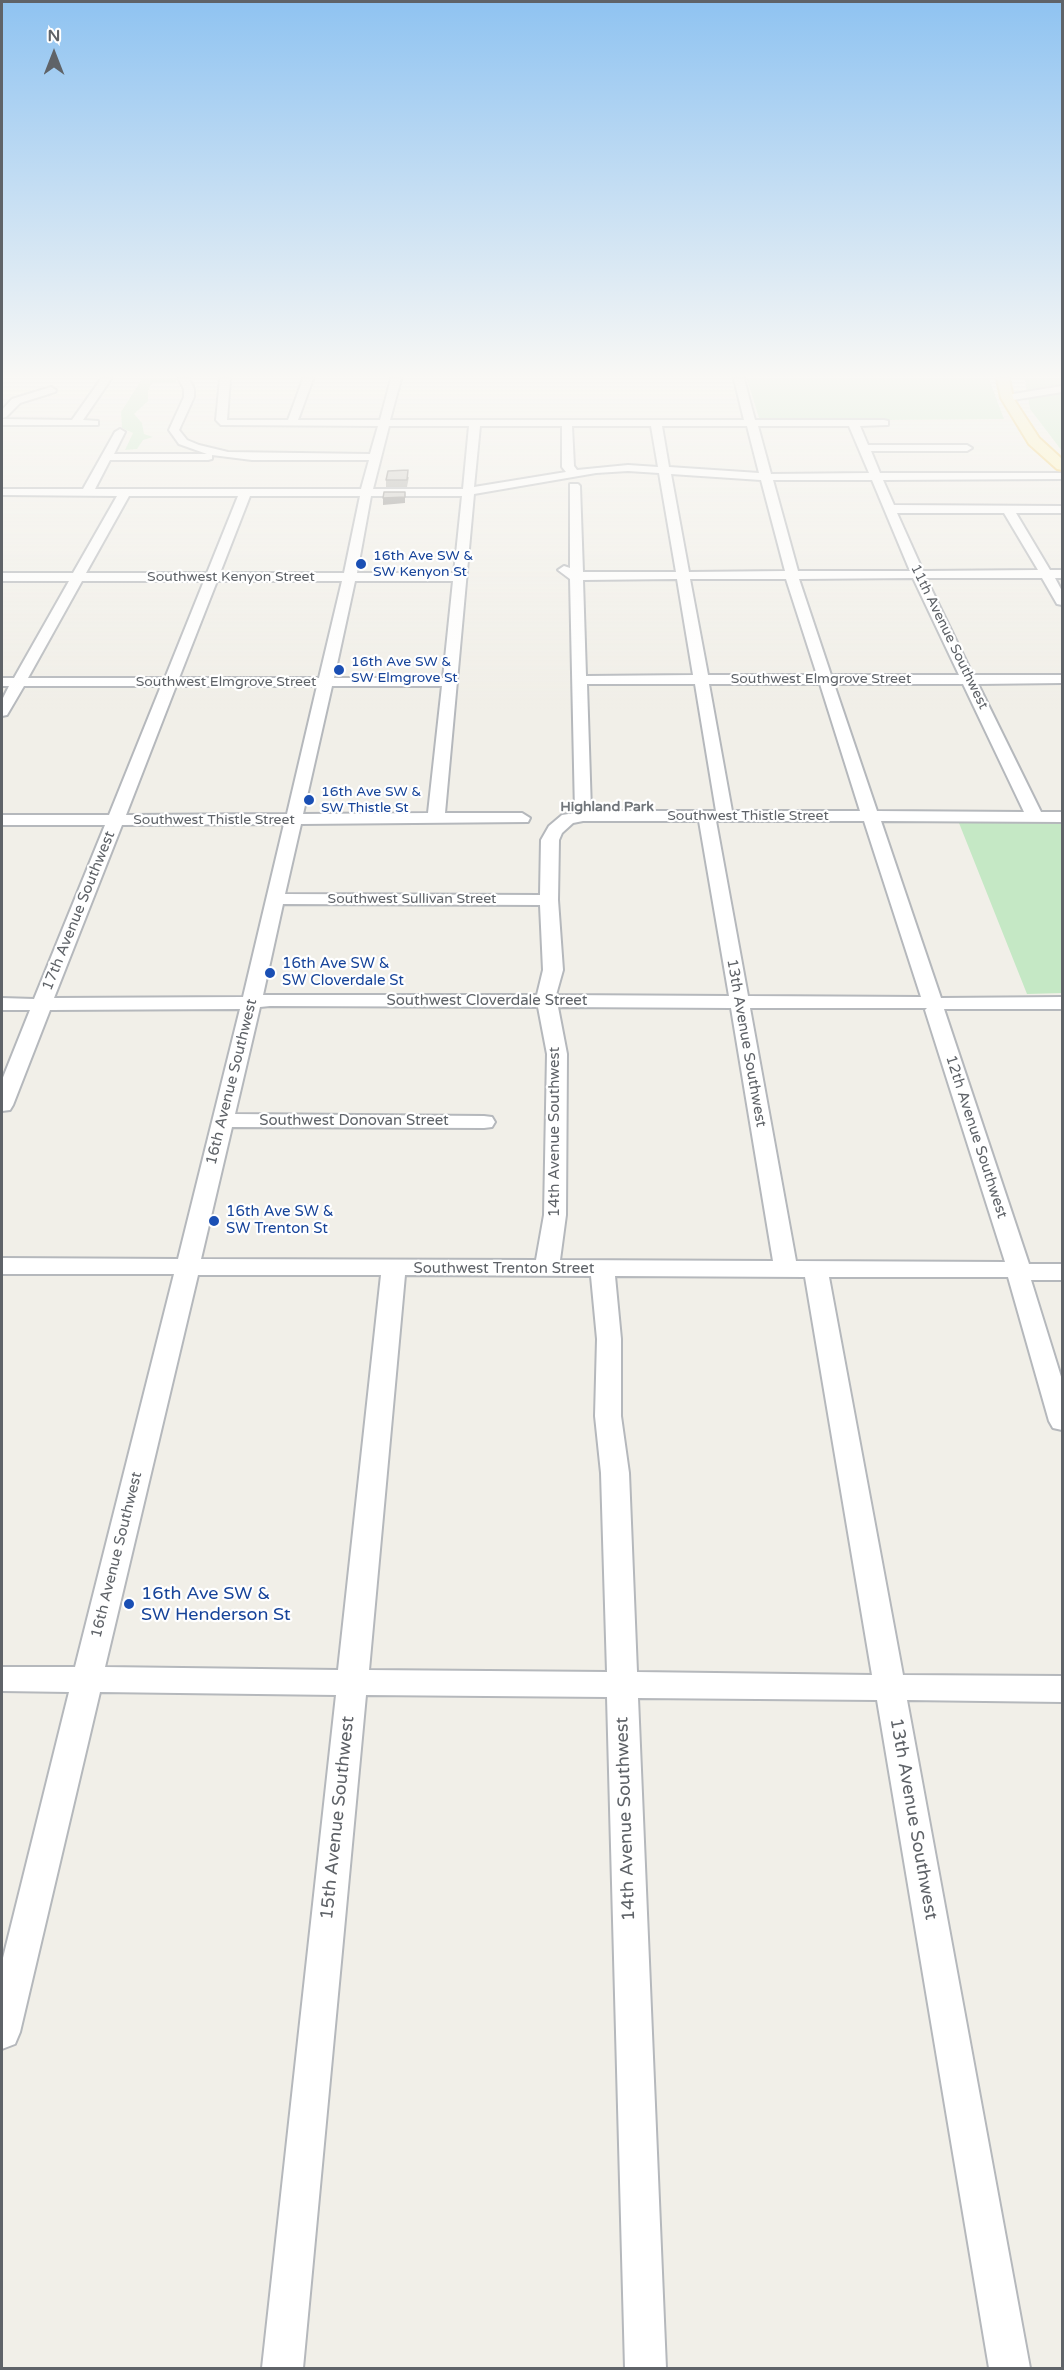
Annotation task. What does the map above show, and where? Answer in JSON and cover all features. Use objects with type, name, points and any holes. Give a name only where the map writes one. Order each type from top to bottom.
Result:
[{"type":"street","name":"16th Avenue Southwest","points":[[2,2032],[252,1001],[349,577],[367,490]]},
{"type":"street","points":[[2,492],[366,493],[468,492],[487,490]]},
{"type":"street","points":[[571,490],[577,573],[575,576],[580,680],[573,819]]},
{"type":"street","points":[[668,490],[725,816]]},
{"type":"street","name":"12th Avenue Southwest","points":[[769,490],[792,575],[933,1003],[1018,1271],[1062,1421]]},
{"type":"street","name":"11th Avenue Southwest","points":[[883,490],[918,575],[970,678],[1035,817]]},
{"type":"street","points":[[2,712],[125,492]]},
{"type":"street","points":[[436,818],[468,492]]},
{"type":"street","name":"17th Avenue Southwest","points":[[2,1105],[245,493]]},
{"type":"street","points":[[891,509],[1062,509]]},
{"type":"street","points":[[1008,509],[1062,601]]},
{"type":"street","points":[[575,576],[1062,574]]},
{"type":"street","name":"Southwest Kenyon Street","points":[[2,577],[460,577]]},
{"type":"street","name":"Southwest Elmgrove Street","points":[[580,680],[1062,679]]},
{"type":"street","name":"Southwest Elmgrove Street","points":[[2,682],[450,682]]},
{"type":"street","name":"Southwest Thistle Street","points":[[573,819],[707,816],[1062,817]]},
{"type":"street","name":"13th Avenue Southwest","points":[[707,816],[738,1002],[801,1270],[889,1687],[1010,2368]]},
{"type":"street","name":"Southwest Thistle Street","points":[[2,820],[522,818]]},
{"type":"street","name":"14th Avenue Southwest","points":[[547,1269],[555,1215],[558,1078],[555,1041],[546,1001],[546,991],[553,970],[549,900],[550,840],[555,830],[573,819]]},
{"type":"street","name":"Southwest Sullivan Street","points":[[276,899],[549,900]]},
{"type":"street","name":"Southwest Cloverdale Street","points":[[2,1004],[546,1001],[1062,1004]]},
{"type":"street","name":"Southwest Donovan Street","points":[[223,1120],[484,1122]]},
{"type":"street","name":"Southwest Trenton Street","points":[[2,1266],[1062,1272]]},
{"type":"street","name":"15th Avenue Southwest","points":[[283,2368],[394,1268]]},
{"type":"street","name":"14th Avenue Southwest","points":[[602,1269],[609,1339],[608,1416],[615,1473],[646,2368]]},
{"type":"street","points":[[2,1679],[1062,1689]]},
{"type":"green space","points":[[959,823],[1062,823],[1062,993],[1027,994]]},
{"type":"building","points":[[384,492],[405,492],[405,497],[383,498]]},
{"type":"place","name":"16th Ave SW & SW Kenyon St","points":[[361,564]]},
{"type":"place","name":"16th Ave SW & SW Elmgrove St","points":[[339,670]]},
{"type":"place","name":"16th Ave SW & SW Thistle St","points":[[309,800]]},
{"type":"place","name":"16th Ave SW & SW Cloverdale St","points":[[270,973]]},
{"type":"place","name":"16th Ave SW & SW Trenton St","points":[[214,1221]]},
{"type":"place","name":"16th Ave SW & SW Henderson St","points":[[129,1604]]},
{"type":"district","name":"Highland Park","points":[[607,807]]}]
